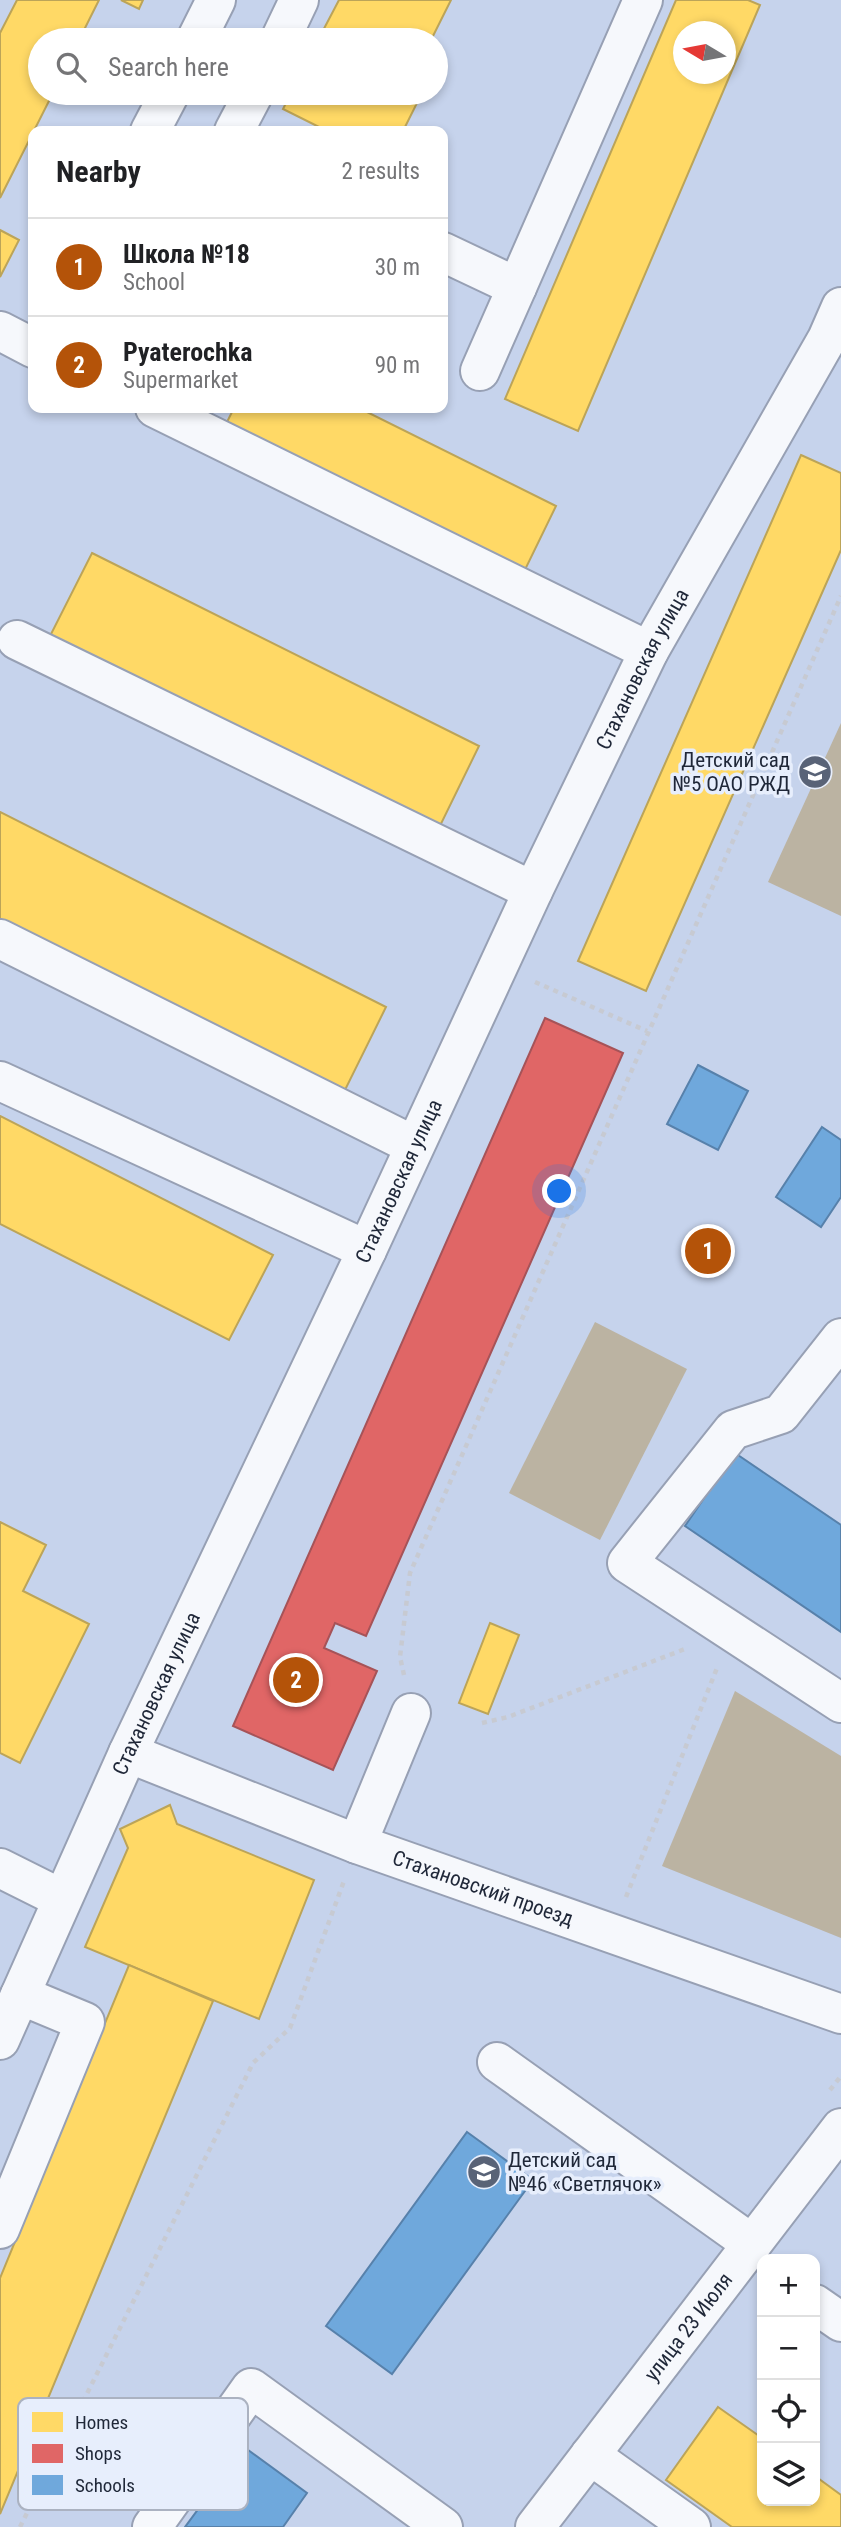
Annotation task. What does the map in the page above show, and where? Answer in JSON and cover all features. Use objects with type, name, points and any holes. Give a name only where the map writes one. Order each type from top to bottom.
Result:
[{"type":"street","points":[[202,28],[216,0]]},
{"type":"street","points":[[285,28],[299,0]]},
{"type":"street","points":[[480,371],[643,0]]},
{"type":"street","points":[[153,126],[164,105]]},
{"type":"street","points":[[237,126],[248,105]]},
{"type":"street","points":[[448,254],[517,287]]},
{"type":"street","name":"Стахановская улица","points":[[0,2040],[128,1753],[367,1250],[413,1145],[533,891],[649,651],[836,330]]},
{"type":"street","points":[[0,331],[28,345]]},
{"type":"street","points":[[165,413],[649,651]]},
{"type":"street","points":[[17,640],[533,891]]},
{"type":"street","points":[[0,939],[413,1145]]},
{"type":"street","points":[[0,1081],[367,1250]]},
{"type":"street","points":[[841,1338],[781,1413],[733,1430],[627,1563],[841,1703]]},
{"type":"street","points":[[357,1844],[411,1713]]},
{"type":"street","name":"Стахановский проезд","points":[[128,1753],[357,1844],[841,2014]]},
{"type":"street","points":[[0,1868],[61,1899]]},
{"type":"street","points":[[0,2229],[86,2022],[20,1995]]},
{"type":"street","points":[[496,2062],[753,2255]]},
{"type":"street","name":"улица 23 Июля","points":[[535,2527],[590,2455],[753,2255],[841,2128]]},
{"type":"street","points":[[820,2307],[841,2322]]},
{"type":"street","points":[[243,2398],[250,2388],[443,2527]]},
{"type":"street","points":[[590,2455],[691,2527]]},
{"type":"street","points":[[152,2527],[164,2510]]},
{"type":"path","points":[[411,1713],[400,1657],[410,1573],[841,596]]},
{"type":"path","points":[[499,967],[647,1031]]},
{"type":"path","points":[[482,1723],[508,1717],[732,1632]]},
{"type":"path","points":[[612,1934],[732,1632]]},
{"type":"path","points":[[85,2398],[253,2063],[290,2028],[357,1844]]},
{"type":"path","points":[[20,2527],[29,2510]]},
{"type":"shaded area","points":[[841,723],[841,916],[768,882]]},
{"type":"shaded area","points":[[595,1322],[687,1369],[600,1540],[509,1493]]},
{"type":"shaded area","points":[[735,1691],[841,1756],[841,1938],[662,1866]]},
{"type":"building: Homes","points":[[17,0],[99,0],[85,28],[28,28],[28,105],[47,105],[36,126],[28,126],[28,143],[0,198],[0,33]]},
{"type":"building: Homes","points":[[121,0],[143,0],[139,9]]},
{"type":"building: Homes","points":[[339,0],[451,0],[437,28],[324,28]]},
{"type":"building: Homes","points":[[676,0],[748,0],[760,5],[736,61],[736,21],[673,21],[673,84],[726,84],[578,431],[505,399]]},
{"type":"building: Homes","points":[[285,105],[416,105],[406,126],[317,126],[283,109]]},
{"type":"building: Homes","points":[[0,230],[19,240],[0,277]]},
{"type":"building: Homes","points":[[232,413],[369,413],[556,506],[520,580],[222,432]]},
{"type":"building: Homes","points":[[801,455],[841,473],[841,550],[646,991],[578,961]]},
{"type":"building: Homes","points":[[92,553],[479,746],[437,832],[49,638]]},
{"type":"building: Homes","points":[[0,812],[386,1007],[344,1092],[0,919]]},
{"type":"building: Homes","points":[[0,1116],[273,1255],[229,1340],[0,1224]]},
{"type":"building: Homes","points":[[0,1522],[46,1545],[23,1591],[89,1624],[20,1763],[0,1753]]},
{"type":"building: Homes","points":[[490,1623],[519,1635],[488,1714],[459,1703]]},
{"type":"building: Homes","points":[[170,1805],[177,1824],[314,1880],[259,2019],[85,1947],[128,1848],[120,1829]]},
{"type":"building: Homes","points":[[129,1965],[213,2001],[48,2398],[18,2398],[18,2471],[0,2514],[0,2278]]},
{"type":"building: Homes","points":[[718,2407],[757,2434],[757,2506],[820,2506],[820,2480],[841,2495],[841,2527],[732,2527],[666,2480]]},
{"type":"building: Shops","points":[[545,1018],[623,1053],[366,1636],[335,1623],[324,1648],[377,1671],[333,1770],[233,1726]]},
{"type":"building: Schools","points":[[698,1065],[748,1091],[718,1150],[667,1124]]},
{"type":"building: Schools","points":[[822,1127],[841,1140],[841,1197],[821,1227],[776,1197]]},
{"type":"building: Schools","points":[[735,1453],[841,1525],[841,1632],[685,1526]]},
{"type":"building: Schools","points":[[467,2132],[533,2180],[392,2374],[326,2326]]},
{"type":"building: Schools","points":[[248,2450],[307,2493],[283,2527],[185,2527],[198,2510],[248,2510]]},
{"type":"place","name":"Детский сад №5 ОАО РЖД","points":[[815,772]]},
{"type":"place","name":"Школа №18","points":[[708,1251]]},
{"type":"place","name":"Pyaterochka","points":[[296,1680]]},
{"type":"place","name":"Детский сад №46 «Светлячок»","points":[[484,2172]]}]
